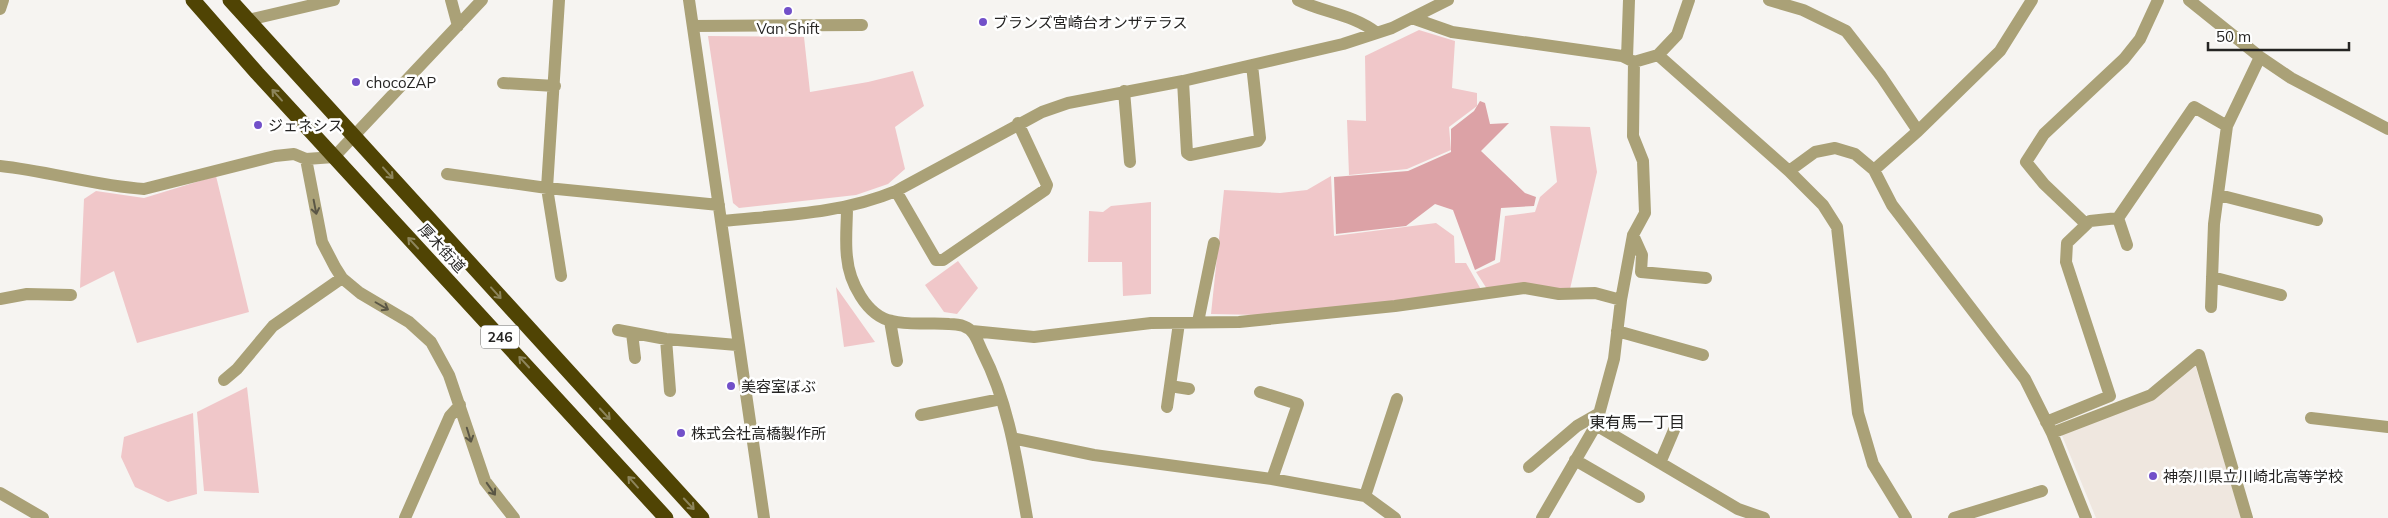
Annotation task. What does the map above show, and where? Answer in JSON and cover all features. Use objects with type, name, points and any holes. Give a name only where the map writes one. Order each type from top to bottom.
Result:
[{"type":"highway","name":"厚木街道","points":[[193,0],[334,157],[666,518]]},
{"type":"highway","name":"厚木街道","points":[[230,0],[702,518]]},
{"type":"street","points":[[0,9],[4,0]]},
{"type":"street","points":[[248,20],[334,0]]},
{"type":"street","points":[[451,0],[458,26]]},
{"type":"street","points":[[0,166],[36,170],[128,188],[144,189],[275,156],[294,154],[306,159],[334,157],[482,0]]},
{"type":"street","points":[[559,0],[547,188],[561,276]]},
{"type":"street","points":[[689,0],[722,220],[737,344],[764,518]]},
{"type":"street","points":[[1298,0],[1336,6],[1377,33]]},
{"type":"street","points":[[722,220],[848,207],[872,201],[896,191],[1018,123],[1042,112],[1068,103],[1183,81],[1344,44],[1377,33],[1412,18],[1433,3],[1448,0]]},
{"type":"street","points":[[1545,517],[1597,419],[1614,359],[1621,300],[1633,234],[1644,213],[1643,161],[1633,136],[1629,0]]},
{"type":"street","points":[[1412,18],[1452,32],[1622,56],[1631,60],[1658,55],[1677,34],[1689,0]]},
{"type":"street","points":[[1769,0],[1803,10],[1846,31],[1881,76],[1918,131]]},
{"type":"street","points":[[1874,170],[1918,131],[2000,51],[2032,0]]},
{"type":"street","points":[[2086,224],[2044,184],[2026,162],[2044,134],[2124,59],[2140,39],[2158,0]]},
{"type":"street","points":[[2190,0],[2260,57],[2299,82],[2388,129]]},
{"type":"street","points":[[693,26],[862,25]]},
{"type":"street","points":[[1658,55],[1789,171],[1823,205],[1837,227],[1858,413],[1874,464],[1906,518]]},
{"type":"street","points":[[2211,307],[2214,224],[2227,126],[2260,57]]},
{"type":"street","points":[[1183,81],[1187,153],[1190,155],[1258,141],[1260,138],[1252,65]]},
{"type":"street","points":[[503,83],[554,86]]},
{"type":"street","points":[[1124,91],[1130,162]]},
{"type":"street","points":[[2049,428],[2110,396],[2066,262],[2067,243],[2090,221],[2118,218],[2194,107],[2227,126]]},
{"type":"street","points":[[896,191],[936,260],[943,260],[1045,190],[1047,185],[1018,123]]},
{"type":"street","points":[[1789,171],[1816,152],[1835,148],[1856,154],[1874,170],[1892,205],[2025,379],[2049,428],[2086,518]]},
{"type":"street","points":[[306,159],[322,242],[342,278],[360,293],[409,322],[431,342],[449,375],[485,480],[514,518]]},
{"type":"street","points":[[447,174],[547,188],[719,205]]},
{"type":"street","points":[[2219,195],[2317,220]]},
{"type":"street","points":[[848,207],[846,257],[853,281],[863,300],[875,313],[890,321],[911,324],[958,324],[972,331],[1034,337],[1151,323],[1258,320],[1395,306],[1524,288],[1559,294],[1595,293],[1621,300]]},
{"type":"street","points":[[2118,218],[2127,245]]},
{"type":"street","points":[[1633,234],[1642,255],[1641,272],[1706,278]]},
{"type":"street","points":[[1198,322],[1214,243]]},
{"type":"street","points":[[2212,277],[2281,295]]},
{"type":"street","points":[[224,380],[238,369],[273,326],[342,278]]},
{"type":"street","points":[[0,299],[27,294],[71,295]]},
{"type":"street","points":[[890,321],[896,361]]},
{"type":"street","points":[[1168,406],[1179,323]]},
{"type":"street","points":[[618,330],[666,338],[737,344]]},
{"type":"street","points":[[972,331],[994,374],[1012,438],[1027,518]]},
{"type":"street","points":[[1617,331],[1703,355]]},
{"type":"street","points":[[632,333],[635,358]]},
{"type":"street","points":[[666,338],[670,391]]},
{"type":"street","points":[[2049,428],[2151,395],[2199,355],[2246,518]]},
{"type":"street","points":[[1170,386],[1189,389]]},
{"type":"street","points":[[1260,392],[1298,404],[1272,478]]},
{"type":"street","points":[[921,415],[1001,399]]},
{"type":"street","points":[[1365,496],[1397,399]]},
{"type":"street","points":[[405,518],[450,416],[460,405]]},
{"type":"street","points":[[2311,418],[2388,427]]},
{"type":"street","points":[[1597,419],[1660,463],[1738,509],[1764,518]]},
{"type":"street","points":[[1529,467],[1577,426],[1597,419]]},
{"type":"street","points":[[1660,463],[1677,423]]},
{"type":"street","points":[[1012,438],[1094,455],[1272,478],[1365,496],[1395,518]]},
{"type":"street","points":[[1576,460],[1639,497]]},
{"type":"street","points":[[1954,518],[2042,491]]},
{"type":"street","points":[[0,493],[43,518]]},
{"type":"shaded area","points":[[1419,30],[1455,41],[1452,88],[1477,93],[1477,106],[1449,127],[1451,150],[1407,169],[1349,175],[1347,120],[1366,121],[1365,56]]},
{"type":"shaded area","points":[[708,36],[804,37],[810,92],[868,82],[913,71],[924,106],[895,127],[905,169],[888,184],[856,195],[739,208],[733,203]]},
{"type":"shaded area","points":[[1480,101],[1485,103],[1490,124],[1509,123],[1481,151],[1525,193],[1536,197],[1534,206],[1501,208],[1495,260],[1475,270],[1453,210],[1435,204],[1406,226],[1336,234],[1334,177],[1408,171],[1451,152],[1451,129],[1474,111]]},
{"type":"shaded area","points":[[1550,126],[1590,127],[1597,172],[1570,289],[1487,289],[1476,272],[1500,262],[1505,216],[1535,212],[1540,197],[1557,182]]},
{"type":"shaded area","points":[[216,176],[249,312],[137,343],[114,271],[80,288],[84,199],[96,191],[144,198]]},
{"type":"shaded area","points":[[1331,176],[1334,236],[1436,223],[1454,236],[1455,263],[1466,263],[1483,293],[1259,315],[1211,314],[1224,190],[1280,193],[1307,190]]},
{"type":"shaded area","points":[[1151,202],[1151,294],[1123,296],[1122,262],[1088,262],[1089,211],[1103,212],[1111,206]]},
{"type":"shaded area","points":[[958,261],[978,288],[957,314],[944,312],[925,285]]},
{"type":"shaded area","points":[[836,287],[875,342],[844,347]]},
{"type":"shaded area","name":"神奈川県立川崎北高等学校","points":[[2195,364],[2241,518],[2096,518],[2061,433],[2151,400]]},
{"type":"shaded area","points":[[247,387],[259,493],[204,491],[197,412]]},
{"type":"shaded area","points":[[193,413],[197,494],[168,502],[135,487],[121,457],[124,437]]},
{"type":"place","name":"Van Shift","points":[[788,11]]},
{"type":"place","name":"ブランズ宮崎台オンザテラス","points":[[983,22]]},
{"type":"place","name":"chocoZAP","points":[[356,82]]},
{"type":"place","name":"ジェネシス","points":[[258,125]]},
{"type":"place","name":"美容室ぼぶ","points":[[731,386]]},
{"type":"place","name":"株式会社高橋製作所","points":[[681,433]]},
{"type":"place","name":"神奈川県立川崎北高等学校","points":[[2153,476]]},
{"type":"district","name":"東有馬一丁目","points":[[1637,422]]}]
